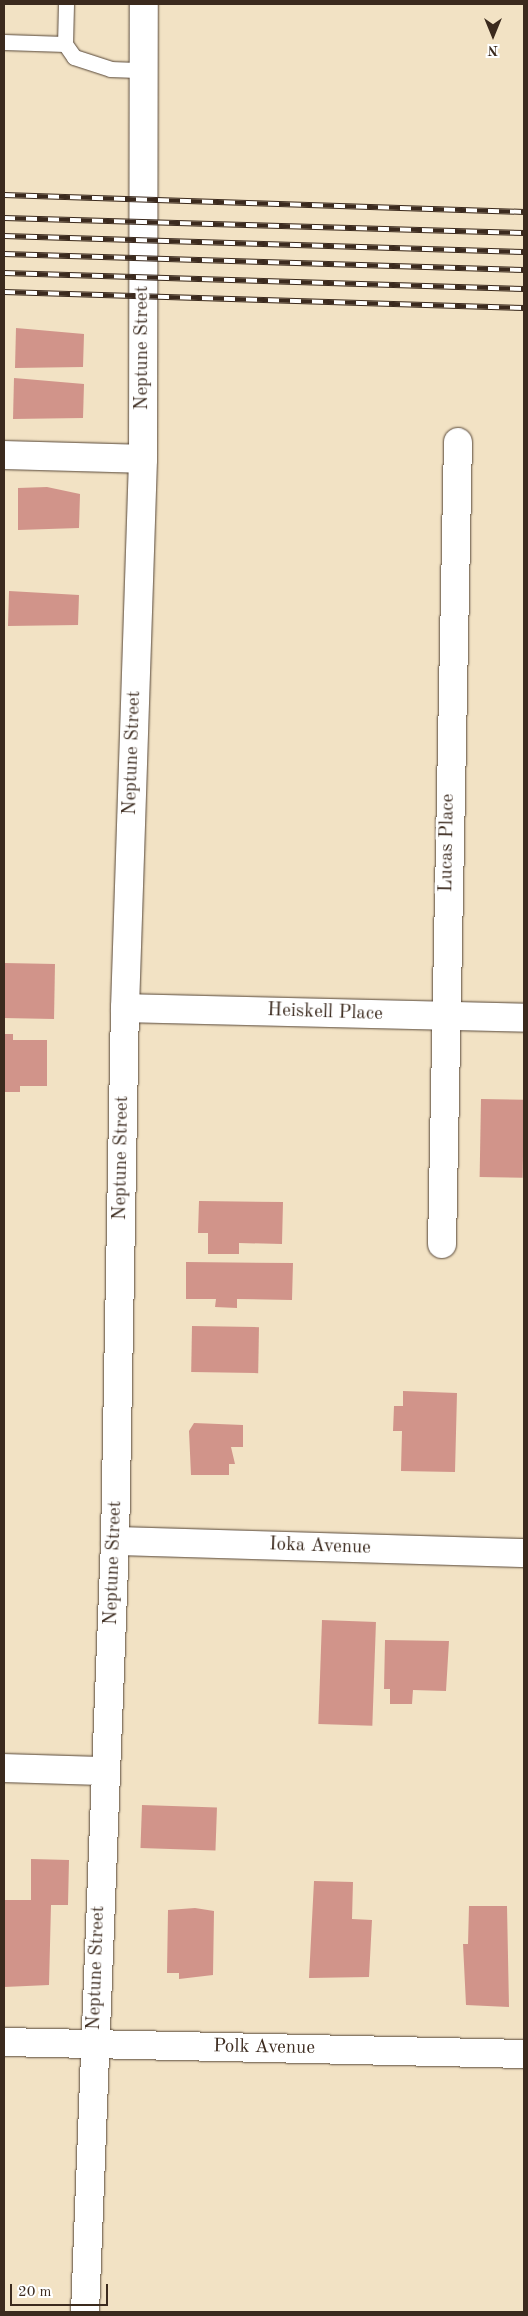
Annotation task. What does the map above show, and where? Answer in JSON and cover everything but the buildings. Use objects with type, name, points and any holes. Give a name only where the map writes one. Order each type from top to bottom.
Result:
[{"type":"street","name":"Neptune Street","points":[[85,2312],[104,1771],[116,1541],[125,1008],[143,459],[144,4]]},
{"type":"street","name":"Lucas Place","points":[[442,1244],[444,1016],[458,442]]},
{"type":"street","points":[[4,455],[143,459]]},
{"type":"street","name":"Heiskell Place","points":[[125,1008],[524,1018]]},
{"type":"street","name":"Ioka Avenue","points":[[116,1541],[524,1553]]},
{"type":"street","points":[[4,1768],[104,1771]]},
{"type":"street","name":"Polk Avenue","points":[[4,2042],[524,2054]]},
{"type":"lane","points":[[66,4],[65,44],[74,57],[90,65],[144,70]]},
{"type":"lane","points":[[4,42],[65,44]]},
{"type":"railway","points":[[4,195],[524,212]]},
{"type":"railway","points":[[4,218],[524,233]]},
{"type":"railway","points":[[4,236],[524,252]]},
{"type":"railway","points":[[4,254],[524,270]]},
{"type":"railway","points":[[4,273],[524,289]]},
{"type":"railway","points":[[4,292],[524,308]]}]
